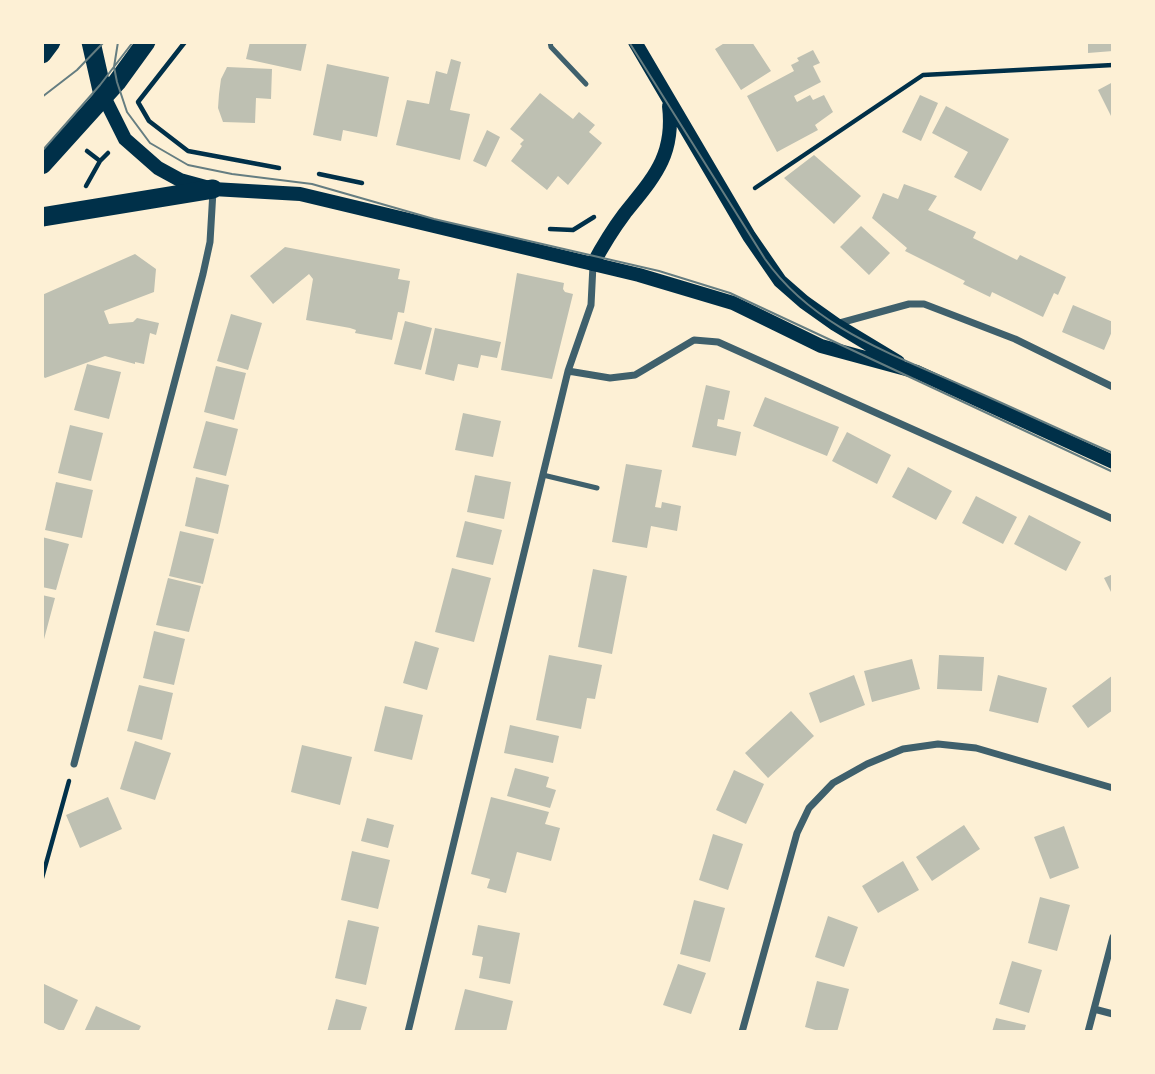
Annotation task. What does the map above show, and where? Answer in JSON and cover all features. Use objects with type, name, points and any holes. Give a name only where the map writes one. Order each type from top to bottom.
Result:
[{"type":"highway","points":[[42,54],[51,42]]},
{"type":"highway","points":[[92,42],[103,95]]},
{"type":"highway","points":[[42,165],[117,82],[146,42]]},
{"type":"highway","points":[[42,217],[213,188]]},
{"type":"main road","points":[[635,42],[749,236],[780,281],[835,324],[918,372],[1113,462]]},
{"type":"main road","points":[[103,95],[125,139],[158,168],[180,180],[213,188],[300,194],[639,275],[733,303],[821,346],[918,372]]},
{"type":"main road","points":[[593,264],[618,223],[656,176],[669,139],[669,103]]},
{"type":"street","points":[[74,765],[203,274],[211,234],[213,188]]},
{"type":"street","points":[[408,1032],[568,371],[591,305],[593,264]]},
{"type":"street","points":[[835,324],[909,304],[924,304],[1015,339],[1113,387]]},
{"type":"street","points":[[568,371],[610,378],[635,375],[694,340],[718,342],[1113,519]]},
{"type":"street","points":[[742,1032],[797,833],[809,807],[834,783],[867,764],[903,749],[939,744],[976,748],[1113,788]]},
{"type":"street","points":[[1087,1032],[1113,937]]},
{"type":"street","points":[[1094,1009],[1113,1014]]},
{"type":"lane","points":[[550,42],[551,47],[586,84]]},
{"type":"lane","points":[[543,475],[597,488]]},
{"type":"path","points":[[185,42],[138,102],[149,121],[188,151],[280,169]]},
{"type":"path","points":[[755,188],[923,75],[1113,65]]},
{"type":"path","points":[[144,125],[149,121]]},
{"type":"path","points":[[80,145],[100,161]]},
{"type":"path","points":[[83,190],[100,161],[110,151]]},
{"type":"path","points":[[307,172],[372,186]]},
{"type":"path","points":[[547,229],[573,230],[600,214]]},
{"type":"path","points":[[42,878],[74,765]]},
{"type":"building","points":[[250,42],[307,42],[301,71],[246,59]]},
{"type":"building","points":[[726,42],[752,42],[771,71],[741,90],[715,49]]},
{"type":"building","points":[[1088,42],[1113,42],[1113,51],[1088,53]]},
{"type":"building","points":[[813,50],[820,63],[813,66],[821,82],[794,96],[797,102],[810,95],[813,100],[824,95],[833,112],[815,125],[818,130],[777,152],[747,96],[794,71],[791,65],[799,61],[797,58]]},
{"type":"building","points":[[451,59],[461,62],[450,110],[470,114],[460,160],[396,145],[407,100],[429,104],[436,71],[447,74]]},
{"type":"building","points":[[327,64],[389,77],[377,137],[343,130],[341,141],[313,135]]},
{"type":"building","points":[[227,67],[272,69],[271,99],[256,98],[255,123],[223,122],[218,108],[219,94],[221,79]]},
{"type":"building","points":[[1113,82],[1113,120],[1098,90]]},
{"type":"building","points":[[540,93],[573,119],[579,112],[595,125],[589,132],[602,143],[568,185],[558,176],[547,190],[511,161],[524,140],[510,129]]},
{"type":"building","points":[[920,95],[938,103],[921,141],[902,132]]},
{"type":"building","points":[[946,106],[1009,139],[981,191],[954,177],[968,152],[932,133]]},
{"type":"building","points":[[487,130],[500,137],[486,167],[473,161]]},
{"type":"building","points":[[814,155],[861,196],[834,224],[784,178]]},
{"type":"building","points":[[904,184],[937,196],[928,210],[976,232],[973,238],[1017,260],[1020,255],[1066,277],[1058,295],[1054,293],[1043,317],[992,292],[990,297],[963,284],[965,281],[905,251],[907,248],[872,218],[883,193],[898,199]]},
{"type":"building","points":[[861,226],[890,253],[869,275],[840,247]]},
{"type":"building","points":[[285,247],[400,269],[398,279],[410,281],[404,313],[398,312],[392,340],[355,333],[356,330],[350,328],[306,320],[313,279],[309,274],[273,304],[250,276]]},
{"type":"building","points":[[135,254],[156,269],[154,292],[104,311],[109,324],[133,322],[137,318],[159,323],[156,335],[150,333],[144,364],[105,356],[45,378],[42,375],[42,295]]},
{"type":"building","points":[[517,273],[564,283],[565,292],[573,294],[552,379],[501,370]]},
{"type":"building","points":[[1073,305],[1113,322],[1113,329],[1104,350],[1062,332]]},
{"type":"building","points":[[231,314],[262,323],[248,370],[217,361]]},
{"type":"building","points":[[405,321],[432,328],[421,370],[394,364]]},
{"type":"building","points":[[435,328],[501,342],[497,358],[481,355],[478,368],[458,364],[454,381],[425,374]]},
{"type":"building","points":[[87,364],[121,372],[109,419],[74,410]]},
{"type":"building","points":[[216,366],[246,373],[234,420],[204,412]]},
{"type":"building","points":[[706,385],[730,391],[724,420],[718,419],[717,426],[741,432],[736,456],[692,447]]},
{"type":"building","points":[[765,397],[839,427],[827,456],[753,426]]},
{"type":"building","points":[[463,413],[501,421],[493,457],[455,450]]},
{"type":"building","points":[[206,421],[238,429],[226,476],[193,468]]},
{"type":"building","points":[[70,425],[103,433],[91,481],[58,473]]},
{"type":"building","points":[[847,432],[891,455],[877,484],[832,461]]},
{"type":"building","points":[[626,464],[662,470],[655,507],[661,508],[662,502],[681,506],[677,531],[651,526],[647,548],[612,542]]},
{"type":"building","points":[[908,467],[952,491],[936,520],[892,497]]},
{"type":"building","points":[[475,475],[511,482],[504,519],[467,512]]},
{"type":"building","points":[[196,477],[229,485],[218,534],[185,526]]},
{"type":"building","points":[[56,482],[93,490],[82,538],[45,530]]},
{"type":"building","points":[[976,496],[1017,517],[1003,544],[962,523]]},
{"type":"building","points":[[1029,515],[1081,542],[1066,571],[1014,544]]},
{"type":"building","points":[[465,521],[502,530],[493,565],[456,557]]},
{"type":"building","points":[[180,531],[214,539],[203,584],[169,576]]},
{"type":"building","points":[[42,537],[69,544],[56,590],[42,587]]},
{"type":"building","points":[[452,568],[491,578],[474,642],[435,632]]},
{"type":"building","points":[[593,569],[627,576],[612,654],[578,647]]},
{"type":"building","points":[[1113,574],[1113,596],[1104,578]]},
{"type":"building","points":[[168,578],[201,586],[189,632],[156,625]]},
{"type":"building","points":[[42,595],[55,598],[43,643],[42,643]]},
{"type":"building","points":[[154,631],[185,639],[174,685],[143,678]]},
{"type":"building","points":[[415,641],[439,648],[427,690],[403,683]]},
{"type":"building","points":[[549,655],[602,665],[595,699],[587,698],[581,729],[536,720]]},
{"type":"building","points":[[939,655],[984,657],[982,691],[937,689]]},
{"type":"building","points":[[912,659],[920,689],[872,702],[864,671]]},
{"type":"building","points":[[854,675],[865,705],[820,723],[809,693]]},
{"type":"building","points":[[998,675],[1047,688],[1038,723],[989,711]]},
{"type":"building","points":[[1113,675],[1113,710],[1088,728],[1072,706]]},
{"type":"building","points":[[139,685],[173,693],[162,740],[127,731]]},
{"type":"building","points":[[385,706],[423,715],[412,760],[374,751]]},
{"type":"building","points":[[791,711],[814,736],[768,778],[745,753]]},
{"type":"building","points":[[510,725],[559,736],[553,763],[504,753]]},
{"type":"building","points":[[135,741],[171,753],[155,800],[120,789]]},
{"type":"building","points":[[302,745],[352,757],[340,805],[291,792]]},
{"type":"building","points":[[515,768],[549,777],[546,787],[556,790],[550,808],[507,796]]},
{"type":"building","points":[[734,770],[764,784],[746,824],[716,810]]},
{"type":"building","points":[[108,797],[122,829],[80,848],[66,815]]},
{"type":"building","points":[[491,797],[549,812],[545,824],[560,828],[551,861],[517,852],[506,893],[487,888],[490,879],[471,874]]},
{"type":"building","points":[[367,818],[394,825],[388,848],[361,841]]},
{"type":"building","points":[[964,825],[980,849],[932,881],[916,857]]},
{"type":"building","points":[[1064,826],[1079,868],[1050,879],[1034,837]]},
{"type":"building","points":[[713,834],[743,844],[728,890],[699,880]]},
{"type":"building","points":[[352,851],[390,860],[378,909],[341,900]]},
{"type":"building","points":[[903,861],[919,890],[878,913],[862,886]]},
{"type":"building","points":[[1040,897],[1070,905],[1057,951],[1028,943]]},
{"type":"building","points":[[694,900],[725,908],[710,962],[680,954]]},
{"type":"building","points":[[828,916],[858,927],[844,967],[815,957]]},
{"type":"building","points":[[348,920],[379,927],[366,985],[335,978]]},
{"type":"building","points":[[478,925],[520,933],[510,984],[479,978],[483,957],[472,955]]},
{"type":"building","points":[[1012,961],[1042,970],[1029,1013],[999,1004]]},
{"type":"building","points":[[678,964],[706,973],[691,1014],[663,1005]]},
{"type":"building","points":[[817,981],[849,989],[837,1032],[822,1032],[805,1027]]},
{"type":"building","points":[[42,983],[78,1000],[63,1032],[42,1022]]},
{"type":"building","points":[[465,989],[513,1001],[506,1032],[454,1032]]},
{"type":"building","points":[[336,999],[367,1007],[360,1032],[327,1032]]},
{"type":"building","points":[[96,1006],[141,1026],[138,1032],[84,1032]]},
{"type":"building","points":[[996,1018],[1026,1025],[1024,1032],[992,1032]]},
{"type":"tram line","points":[[42,97],[77,70],[104,42]]},
{"type":"tram line","points":[[118,42],[114,67],[127,112],[150,143],[188,165],[232,174],[312,184],[434,219],[659,271],[730,293],[1113,472]]},
{"type":"tram line","points":[[42,151],[100,85],[133,42]]},
{"type":"tram line","points":[[629,42],[765,259],[805,302],[829,320],[880,349],[1113,453]]}]
